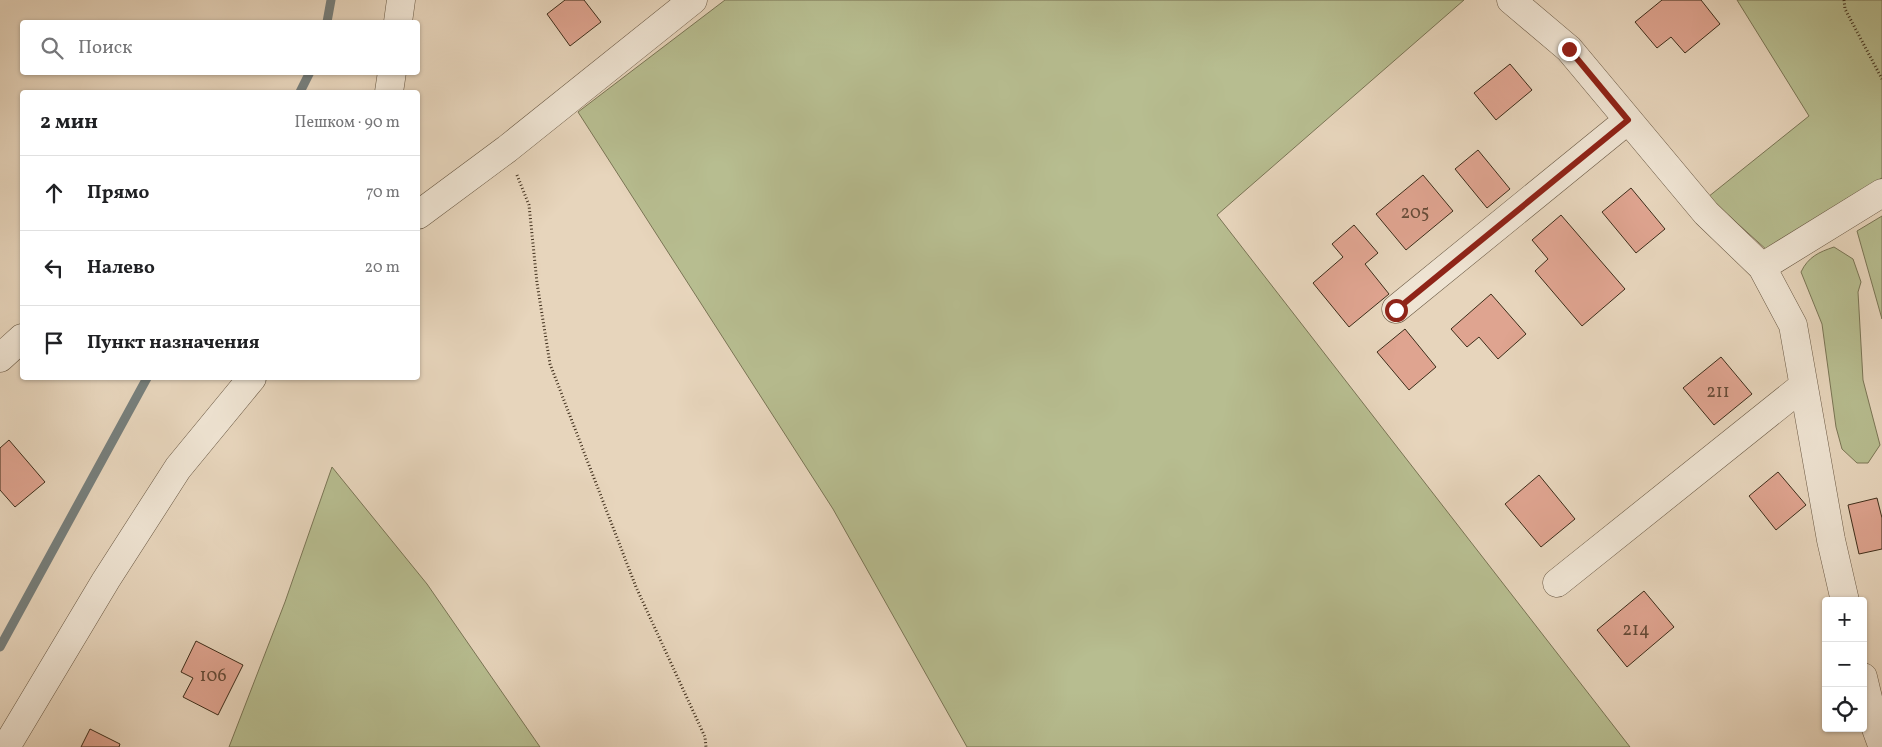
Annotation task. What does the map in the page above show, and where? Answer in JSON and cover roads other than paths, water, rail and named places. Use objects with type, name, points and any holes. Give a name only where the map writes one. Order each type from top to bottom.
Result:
[{"type":"street","points":[[398,20],[401,0]]},
{"type":"street","points":[[420,214],[507,149],[693,0]]},
{"type":"street","points":[[1511,0],[1569,49],[1706,214],[1762,267],[1793,325],[1831,540],[1844,597]]},
{"type":"street","points":[[389,90],[392,75]]},
{"type":"street","points":[[1396,310],[1628,120]]},
{"type":"street","points":[[1762,267],[1882,193]]},
{"type":"street","points":[[0,358],[20,340]]},
{"type":"street","points":[[6,747],[106,580],[178,468],[250,380]]},
{"type":"street","points":[[1557,583],[1803,386]]},
{"type":"street","points":[[1865,687],[1874,723],[1882,745]]},
{"type":"waterway","points":[[327,20],[331,0]]},
{"type":"waterway","points":[[301,90],[308,75]]},
{"type":"waterway","points":[[0,647],[146,380]]}]
